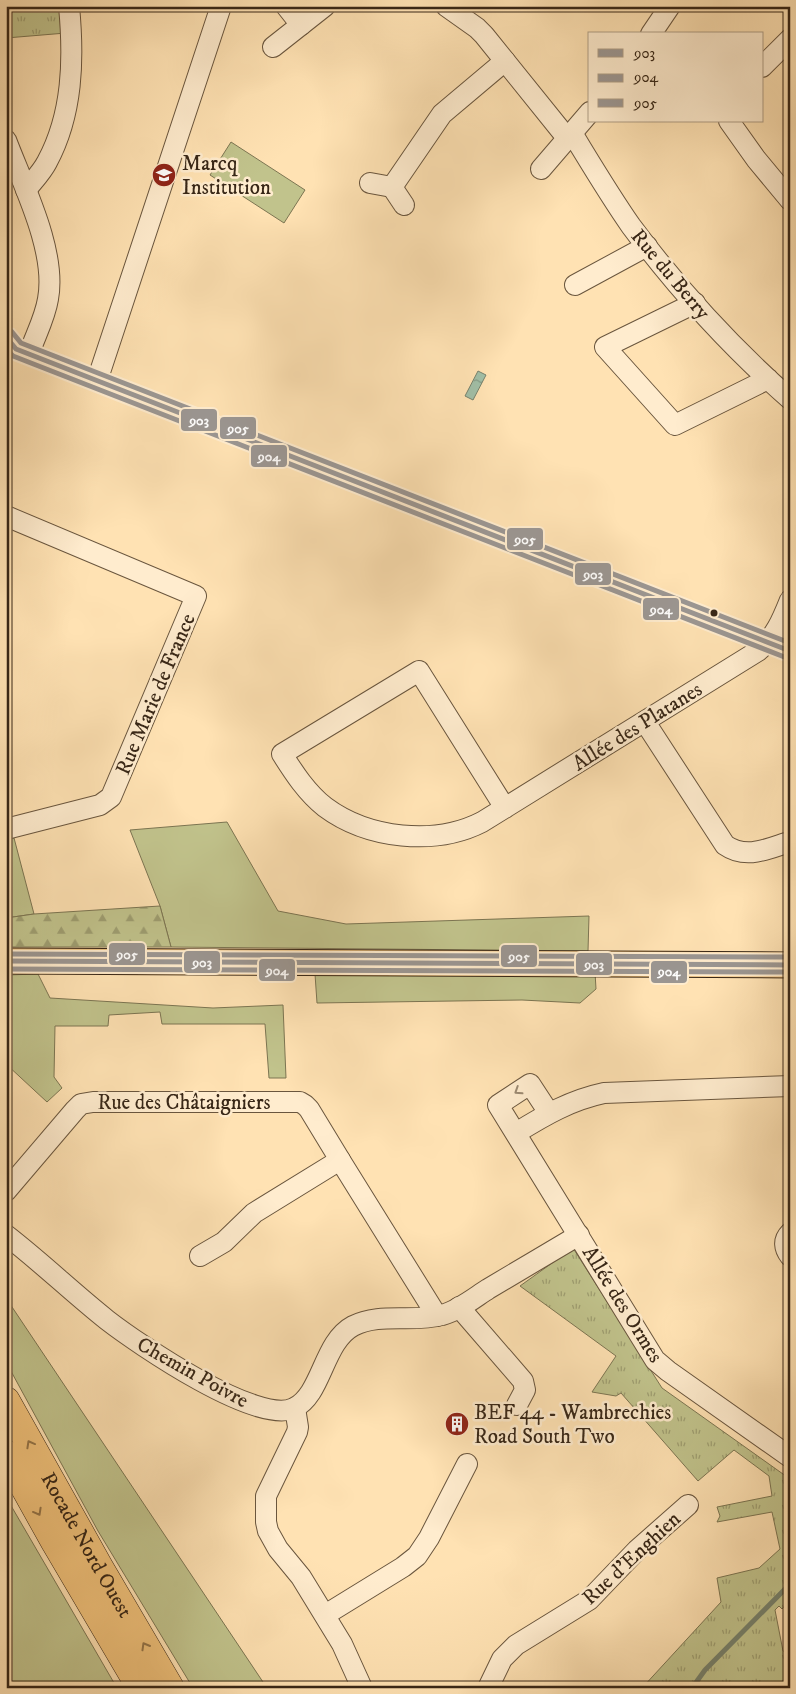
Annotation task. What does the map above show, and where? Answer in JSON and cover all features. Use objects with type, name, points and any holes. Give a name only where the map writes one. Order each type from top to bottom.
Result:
[{"type":"highway","name":"Rocade Nord Ouest","points":[[6,1401],[89,1550],[170,1688]]},
{"type":"highway","name":"Rocade Nord Ouest","points":[[6,1454],[140,1688]]},
{"type":"main road","points":[[6,961],[790,965]]},
{"type":"street","points":[[26,190],[47,162],[63,118],[70,88],[73,58],[69,6]]},
{"type":"street","points":[[97,382],[221,6]]},
{"type":"street","points":[[286,6],[301,25]]},
{"type":"street","points":[[273,47],[325,6]]},
{"type":"street","name":"Rue du Berry","points":[[446,6],[477,28],[569,136],[647,246],[694,303],[722,334],[790,399]]},
{"type":"street","points":[[656,31],[670,6]]},
{"type":"street","points":[[764,65],[790,39]]},
{"type":"street","points":[[392,187],[442,114],[506,61]]},
{"type":"street","points":[[540,169],[588,114]]},
{"type":"street","points":[[729,122],[756,159],[787,192]]},
{"type":"street","points":[[6,140],[26,190],[44,246],[50,277],[46,311],[29,354]]},
{"type":"street","points":[[370,183],[392,187],[404,206]]},
{"type":"street","points":[[575,284],[647,246]]},
{"type":"street","points":[[694,303],[606,347],[675,425],[768,379]]},
{"type":"street","points":[[6,345],[790,651]]},
{"type":"street","name":"Rue Marie de France","points":[[6,516],[196,596],[111,796],[100,805],[6,829]]},
{"type":"street","points":[[768,643],[777,631],[790,600]]},
{"type":"street","name":"Allée des Platanes","points":[[505,808],[419,671],[282,754],[300,781],[326,808],[347,820],[380,831],[417,836],[454,832],[473,826],[505,808],[750,657],[768,643]]},
{"type":"street","points":[[645,722],[725,846],[736,852],[753,853],[786,843]]},
{"type":"street","name":"Allée des Ormes","points":[[549,1113],[530,1084],[498,1104],[650,1353],[661,1366],[790,1458]]},
{"type":"street","points":[[516,1133],[549,1113],[578,1099],[604,1093],[790,1086]]},
{"type":"street","name":"Rue des Châtaigniers","points":[[6,1191],[81,1104],[93,1102],[300,1102],[309,1109],[436,1316]]},
{"type":"street","points":[[200,1256],[224,1242],[254,1213],[340,1160]]},
{"type":"street","points":[[790,1233],[785,1241],[786,1251],[790,1256]]},
{"type":"street","name":"Chemin Poivre","points":[[6,1235],[108,1321],[169,1362],[248,1404],[267,1410],[295,1408]]},
{"type":"street","points":[[362,1688],[346,1651],[325,1615],[296,1570],[278,1549],[268,1531],[266,1496],[297,1432],[295,1408],[308,1395],[336,1342],[346,1330],[362,1322],[372,1320],[444,1315],[579,1235]]},
{"type":"street","points":[[459,1307],[523,1381],[525,1390],[517,1405]]},
{"type":"street","points":[[325,1615],[403,1567],[417,1556],[429,1538],[467,1464]]},
{"type":"street","name":"Rue d'Enghien","points":[[488,1688],[502,1659],[516,1645],[589,1600],[637,1550],[688,1505]]},
{"type":"green space","points":[[6,6],[56,6],[64,18],[66,33],[6,38]]},
{"type":"green space","points":[[231,142],[305,190],[284,223],[210,175]]},
{"type":"green space","points":[[227,822],[278,911],[346,924],[589,916],[588,951],[171,947],[160,906],[130,830]]},
{"type":"green space","points":[[14,838],[34,914],[6,918],[6,840]]},
{"type":"green space","points":[[160,906],[171,947],[6,947],[6,918],[34,914]]},
{"type":"green space","points":[[595,972],[596,989],[580,1003],[522,1000],[317,1003],[315,974]]},
{"type":"green space","points":[[38,974],[50,998],[213,1008],[283,1005],[286,1078],[269,1078],[265,1024],[162,1024],[160,1012],[109,1015],[108,1026],[55,1026],[54,1077],[62,1088],[47,1102],[6,1064],[6,975]]},
{"type":"green space","points":[[573,1248],[662,1388],[790,1479],[790,1600],[782,1609],[779,1606],[775,1610],[783,1651],[790,1654],[790,1688],[642,1688],[721,1602],[717,1578],[759,1568],[780,1549],[772,1512],[717,1522],[720,1516],[717,1507],[772,1496],[769,1476],[734,1450],[698,1481],[621,1393],[616,1396],[592,1392],[616,1356],[520,1286]]},
{"type":"green space","points":[[6,1298],[267,1688],[193,1688],[98,1531],[6,1362]]},
{"type":"green space","points":[[6,1497],[117,1688],[6,1688]]},
{"type":"water","points":[[478,371],[486,375],[473,400],[465,396]]},
{"type":"waterway","points":[[692,1688],[705,1670],[790,1584]]},
{"type":"transit line","name":"905","points":[[12,332],[21,343],[790,643]]},
{"type":"transit line","name":"903","points":[[6,337],[16,349],[790,651]]},
{"type":"transit line","name":"904","points":[[6,349],[13,356],[787,658]]},
{"type":"transit line","name":"905","points":[[6,954],[790,957]]},
{"type":"transit line","name":"903","points":[[6,961],[790,965]]},
{"type":"transit line","name":"904","points":[[6,969],[790,972]]},
{"type":"place","name":"Marcq Institution","points":[[164,175]]},
{"type":"place","name":"BEF 44 - Wambrechies Road South Two","points":[[457,1424]]}]
